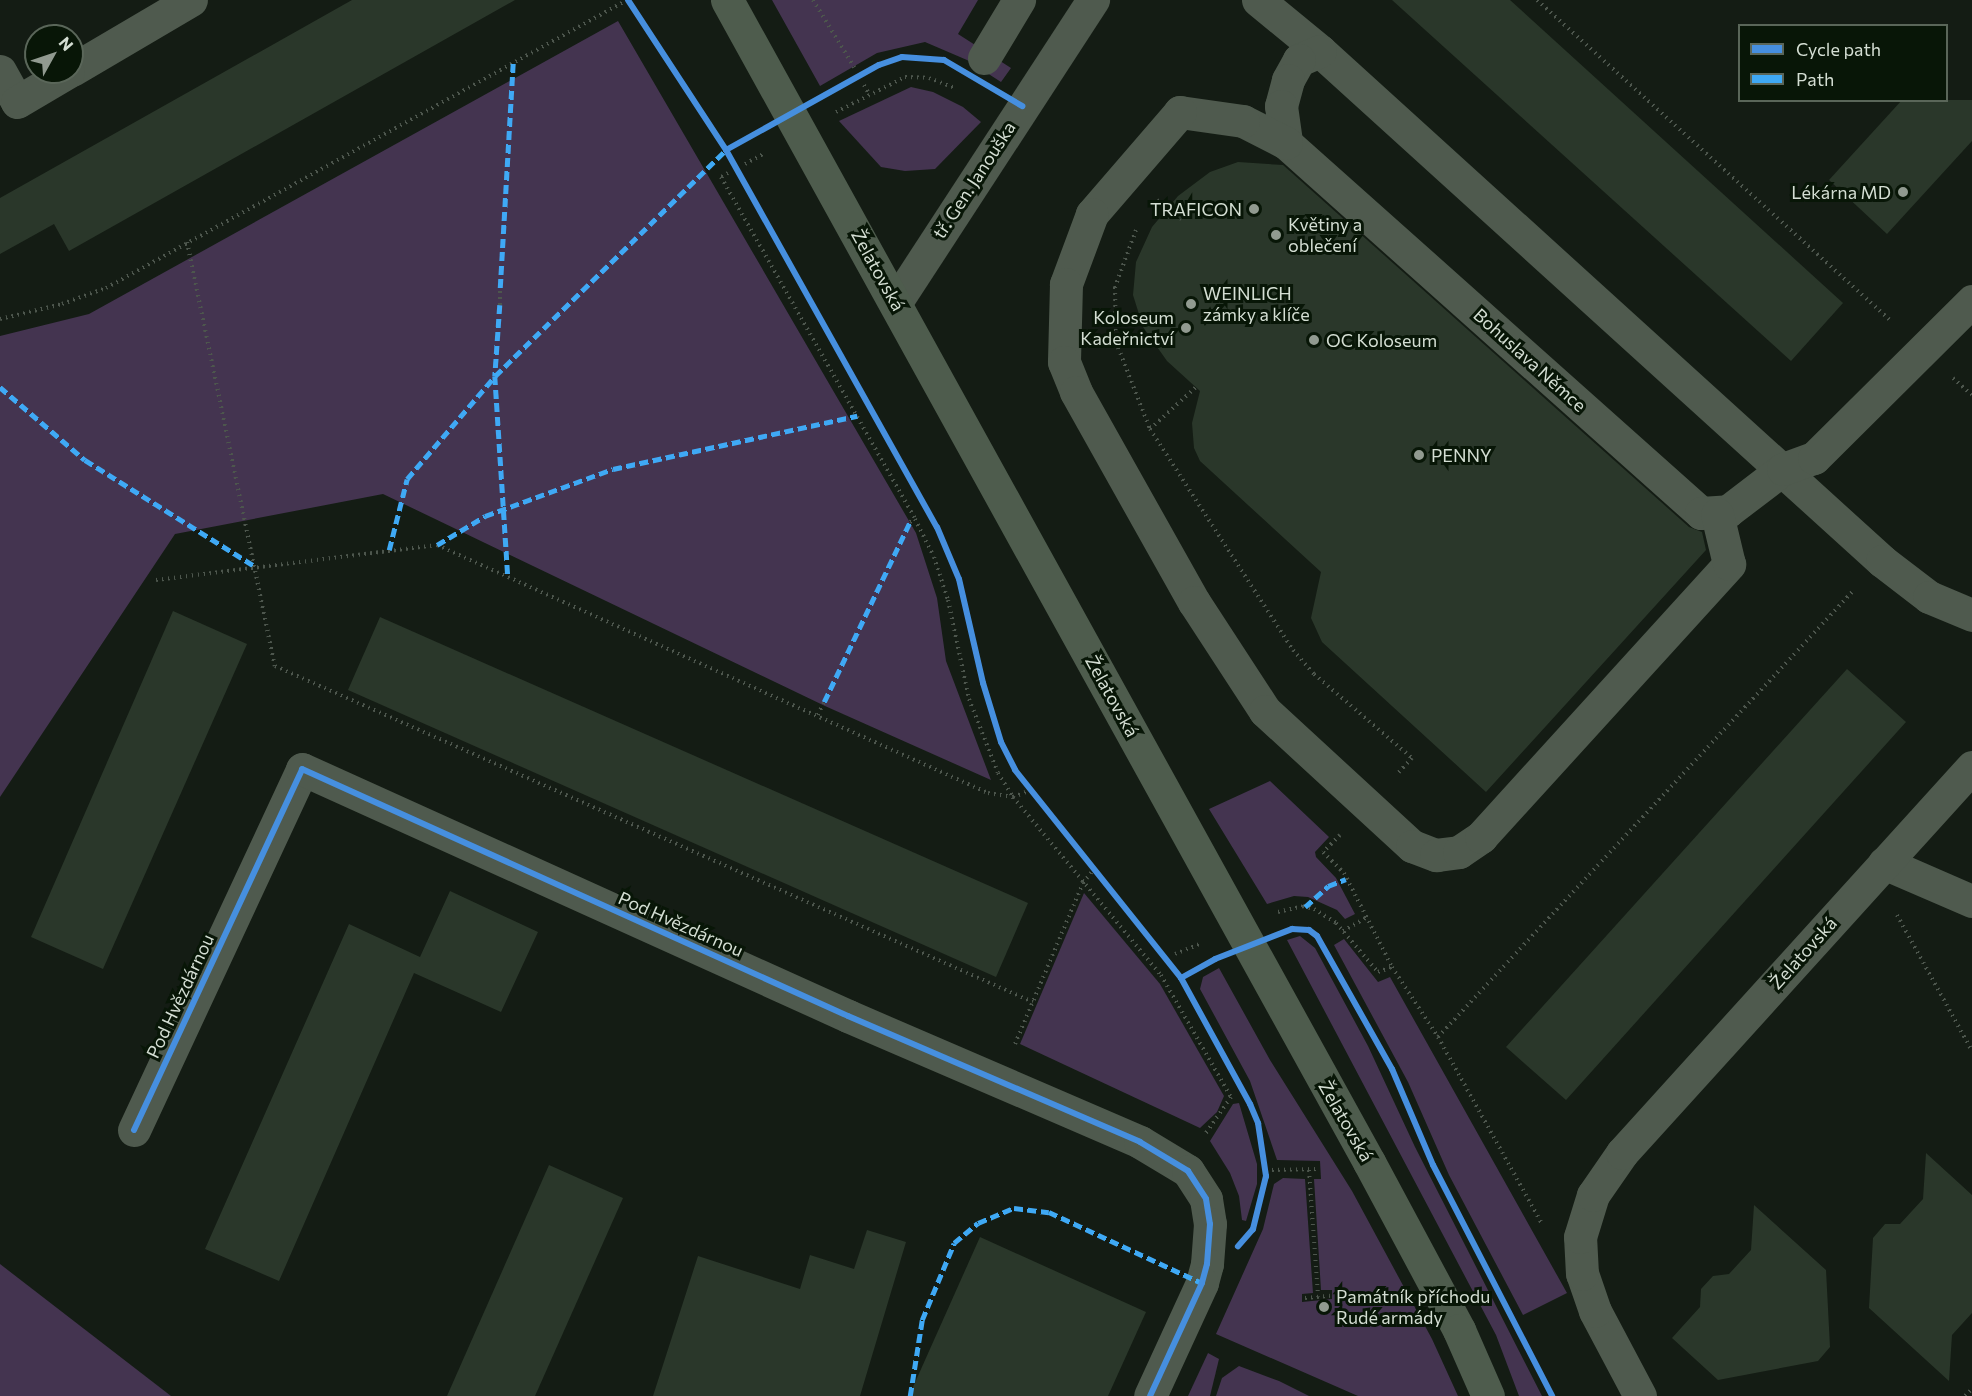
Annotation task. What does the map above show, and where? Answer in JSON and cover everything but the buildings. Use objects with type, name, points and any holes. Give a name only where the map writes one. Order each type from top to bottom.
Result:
[{"type":"main road","name":"Želatovská","points":[[727,0],[896,302],[1247,946],[1369,1162],[1459,1330],[1488,1396]]},
{"type":"street","points":[[84,63],[191,0]]},
{"type":"street","points":[[984,58],[1019,0]]},
{"type":"street","name":"tř. Gen. Janouška","points":[[896,302],[1093,0]]},
{"type":"street","points":[[1269,4],[1783,469],[1881,561],[1929,597],[1972,615]]},
{"type":"street","points":[[1286,143],[1281,106],[1288,80],[1299,60],[1320,51]]},
{"type":"street","points":[[0,71],[17,102],[48,84]]},
{"type":"street","name":"Bohuslava Němce","points":[[1366,806],[1265,711],[1194,602],[1076,392],[1064,362],[1066,284],[1092,214],[1180,112],[1243,121],[1286,143],[1695,510],[1718,514]]},
{"type":"street","points":[[1366,806],[1412,846],[1436,855],[1460,852],[1481,837],[1729,564],[1718,514],[1738,506],[1783,469],[1814,458],[1972,301]]},
{"type":"street","name":"Želatovská","points":[[1641,1396],[1595,1311],[1582,1274],[1580,1237],[1593,1195],[1622,1153],[1972,767]]},
{"type":"street","name":"Pod Hvězdárnou","points":[[134,1130],[302,769],[869,1025],[1140,1142],[1188,1171],[1206,1199],[1210,1224],[1207,1264],[1202,1283],[1150,1396]]},
{"type":"street","points":[[1879,869],[1972,901]]},
{"type":"path","points":[[0,319],[86,297],[628,0],[635,10]]},
{"type":"path","points":[[813,0],[854,67]]},
{"type":"path","points":[[1537,0],[1972,395]]},
{"type":"path","points":[[836,113],[899,79],[916,76],[944,82],[961,93]]},
{"type":"path","points":[[864,85],[870,94]]},
{"type":"path","points":[[745,164],[765,153]]},
{"type":"path","points":[[728,173],[721,177],[915,519],[948,600],[978,728],[1013,797],[1152,964],[1183,1009],[1231,1097],[1200,1139]]},
{"type":"path","points":[[1149,193],[1181,219]]},
{"type":"path","points":[[1150,209],[1157,200]]},
{"type":"path","points":[[1137,226],[1115,287],[1116,342],[1150,429],[1293,650],[1314,674],[1412,758],[1366,806]]},
{"type":"path","points":[[187,242],[275,666],[1033,1002]]},
{"type":"path","points":[[500,288],[500,305]]},
{"type":"path","points":[[1150,429],[1196,387]]},
{"type":"path","points":[[910,522],[915,519]]},
{"type":"path","points":[[156,580],[437,544],[988,793],[1013,797],[1029,791]]},
{"type":"path","points":[[1438,1037],[1855,589]]},
{"type":"path","points":[[818,715],[824,702]]},
{"type":"path","points":[[1022,781],[1036,800]]},
{"type":"path","points":[[1336,839],[1323,852],[1344,873],[1392,967],[1438,1037],[1544,1227]]},
{"type":"path","points":[[1086,861],[1100,878]]},
{"type":"path","points":[[1879,869],[1972,1051]]},
{"type":"path","points":[[1270,915],[1303,906],[1325,915],[1343,931],[1378,972],[1392,967]]},
{"type":"path","points":[[1343,931],[1367,917]]},
{"type":"path","points":[[1174,954],[1205,941]]},
{"type":"path","points":[[1152,964],[1157,962]]},
{"type":"path","points":[[1265,1158],[1266,1173],[1318,1169]]},
{"type":"path","points":[[1309,1170],[1318,1297]]},
{"type":"path","points":[[1305,1298],[1330,1296]]},
{"type":"path","points":[[1965,1396],[1972,1389]]},
{"type":"shaded area","points":[[772,0],[978,0],[958,34],[1011,68],[1001,82],[967,60],[925,42],[877,53],[820,86]]},
{"type":"shaded area","points":[[618,21],[916,533],[937,598],[946,661],[991,780],[825,706],[383,494],[175,534],[0,797],[0,336],[89,314]]},
{"type":"shaded area","points":[[911,87],[933,92],[963,107],[981,122],[935,169],[905,171],[881,167],[839,121]]},
{"type":"shaded area","points":[[1270,781],[1329,837],[1315,852],[1316,857],[1336,878],[1355,914],[1345,919],[1337,910],[1308,897],[1294,896],[1267,904],[1209,809]]},
{"type":"shaded area","points":[[1084,893],[1160,984],[1224,1096],[1217,1112],[1200,1128],[1020,1044]]},
{"type":"shaded area","points":[[1300,936],[1315,948],[1368,1046],[1415,1147],[1542,1396],[1519,1396],[1496,1335],[1287,940]]},
{"type":"shaded area","points":[[1344,939],[1378,982],[1390,977],[1567,1293],[1523,1315],[1449,1175],[1408,1082],[1334,945]]},
{"type":"shaded area","points":[[1219,968],[1270,1060],[1352,1191],[1432,1339],[1458,1396],[1358,1396],[1216,1334],[1263,1229],[1274,1184],[1283,1178],[1305,1179],[1313,1293],[1302,1294],[1302,1302],[1332,1299],[1332,1290],[1321,1290],[1314,1179],[1321,1179],[1320,1161],[1277,1160],[1250,1081],[1200,989],[1203,977]]},
{"type":"shaded area","points":[[1239,1103],[1257,1164],[1257,1184],[1246,1221],[1242,1220],[1239,1196],[1230,1173],[1210,1141],[1233,1104]]},
{"type":"shaded area","points":[[0,1264],[171,1396],[0,1396]]},
{"type":"shaded area","points":[[1208,1353],[1219,1359],[1210,1396],[1188,1396]]},
{"type":"shaded area","points":[[1239,1366],[1279,1381],[1309,1396],[1216,1396],[1222,1378]]},
{"type":"marked path","points":[[500,288],[513,63]]},
{"type":"marked path","points":[[389,550],[407,479],[495,376],[726,150]]},
{"type":"marked path","points":[[500,305],[495,376],[508,576]]},
{"type":"marked path","points":[[0,387],[85,460],[256,567]]},
{"type":"marked path","points":[[437,545],[485,516],[613,469],[857,416]]},
{"type":"marked path","points":[[824,702],[910,522]]},
{"type":"marked path","points":[[1305,907],[1328,886],[1346,879]]},
{"type":"marked path","points":[[910,1396],[922,1320],[954,1243],[978,1223],[1014,1208],[1049,1212],[1202,1283]]},
{"type":"cycle path","points":[[628,0],[726,150],[937,527],[959,579],[983,683],[1001,742],[1015,770],[1181,978],[1250,1104],[1258,1123],[1266,1176],[1253,1229],[1238,1246]]},
{"type":"cycle path","points":[[726,150],[879,65],[902,57],[944,60],[1022,106]]},
{"type":"cycle path","points":[[134,1130],[302,769],[848,1016],[1140,1142],[1188,1171],[1206,1199],[1210,1224],[1207,1264],[1202,1283],[1150,1396]]},
{"type":"cycle path","points":[[1181,978],[1215,959],[1292,929],[1309,930],[1317,936],[1392,1069],[1433,1165],[1552,1396]]},
{"type":"place","name":"Lékárna MD","points":[[1903,192]]},
{"type":"place","name":"TRAFICON","points":[[1254,209]]},
{"type":"place","name":"Květiny a oblečení","points":[[1276,235]]},
{"type":"place","name":"WEINLICH zámky a klíče","points":[[1191,304]]},
{"type":"place","name":"Koloseum Kadeřnictví","points":[[1186,328]]},
{"type":"place","name":"OC Koloseum","points":[[1314,340]]},
{"type":"place","name":"PENNY","points":[[1419,455]]},
{"type":"place","name":"Památník příchodu Rudé armády","points":[[1324,1307]]}]
